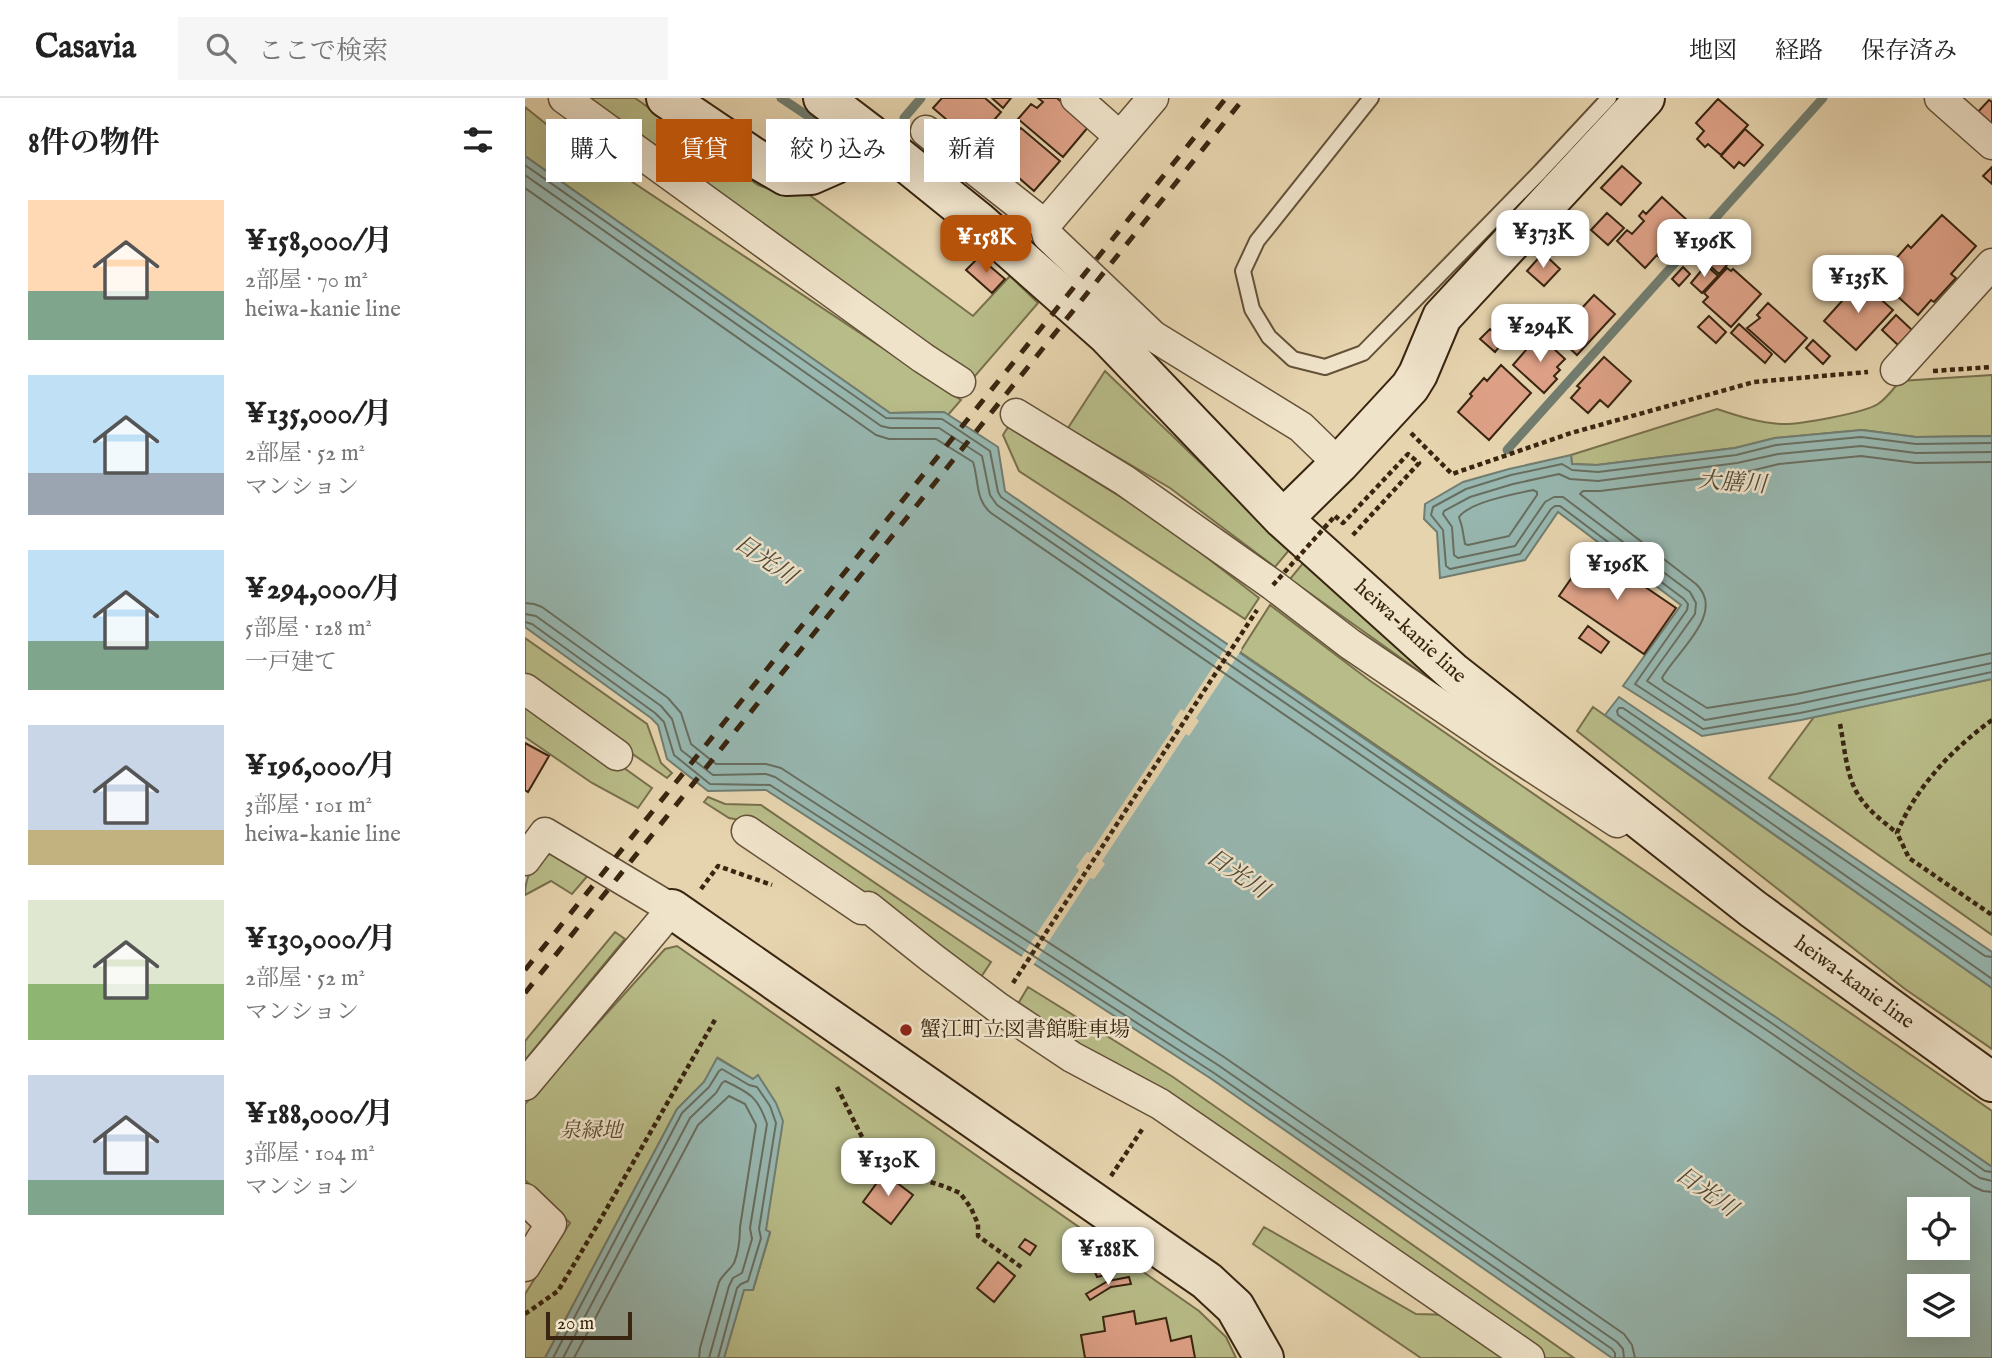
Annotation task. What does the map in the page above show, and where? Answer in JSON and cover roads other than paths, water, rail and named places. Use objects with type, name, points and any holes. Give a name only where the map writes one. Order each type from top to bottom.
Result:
[{"type":"main road","points":[[667,98],[766,165]]},
{"type":"main road","name":"heiwa-kanie line","points":[[823,98],[851,119]]},
{"type":"main road","points":[[1283,519],[1339,464],[1410,387],[1442,317],[1646,98]]},
{"type":"main road","name":"heiwa-kanie line","points":[[910,166],[988,230],[1107,335],[1283,519],[1454,673],[1753,909],[1992,1082]]},
{"type":"main road","points":[[677,912],[1207,1281],[1235,1307],[1264,1358]]},
{"type":"street","points":[[564,98],[960,382]]},
{"type":"street","points":[[1076,98],[1119,136]]},
{"type":"street","points":[[1045,225],[1153,98]]},
{"type":"street","points":[[1941,98],[1992,144]]},
{"type":"street","points":[[991,182],[1045,225],[1048,236],[1153,336],[1301,427],[1339,464]]},
{"type":"street","points":[[1896,370],[1992,264]]},
{"type":"street","points":[[1016,414],[1124,480],[1268,592],[1350,644],[1504,749],[1753,909]]},
{"type":"street","points":[[525,689],[617,755]]},
{"type":"street","points":[[525,860],[535,828],[677,912],[525,1085]]},
{"type":"street","points":[[747,831],[862,909],[868,907],[997,1007],[1072,1057],[1160,1104],[1529,1358]]},
{"type":"street","points":[[525,1199],[551,1224],[525,1266]]},
{"type":"lane","points":[[1371,98],[1257,241],[1243,271],[1252,309],[1269,337],[1293,359],[1325,367],[1363,353],[1609,98]]},
{"type":"water","name":"日光川","points":[[525,156],[546,171],[546,182],[562,182],[890,413],[944,412],[998,447],[1005,491],[1992,1167],[1992,1358],[1612,1358],[1210,1078],[766,790],[708,791],[667,759],[658,725],[525,627]]},
{"type":"water","name":"大膳川","points":[[1862,430],[1916,437],[1992,436],[1992,679],[1801,720],[1702,736],[1623,686],[1681,605],[1558,512],[1525,560],[1440,578],[1437,532],[1424,519],[1425,504],[1463,482],[1571,455],[1572,464],[1597,465],[1735,448],[1775,438]]},
{"type":"water","points":[[1619,697],[1992,952],[1992,988],[1605,715]]},
{"type":"water","points":[[717,1058],[753,1079],[758,1075],[776,1103],[783,1121],[766,1230],[770,1232],[753,1290],[744,1290],[724,1358],[545,1358],[677,1109],[704,1082]]},
{"type":"waterway","points":[[781,98],[811,118]]},
{"type":"waterway","points":[[904,118],[921,98]]},
{"type":"waterway","points":[[1507,450],[1823,98]]},
{"type":"railway","points":[[525,970],[1226,98]]},
{"type":"railway","points":[[525,993],[1244,98]]},
{"type":"place","name":"蟹江町立図書館駐車場","points":[[906,1030]]},
{"type":"park label","name":"泉緑地","points":[[591,1131]]}]
